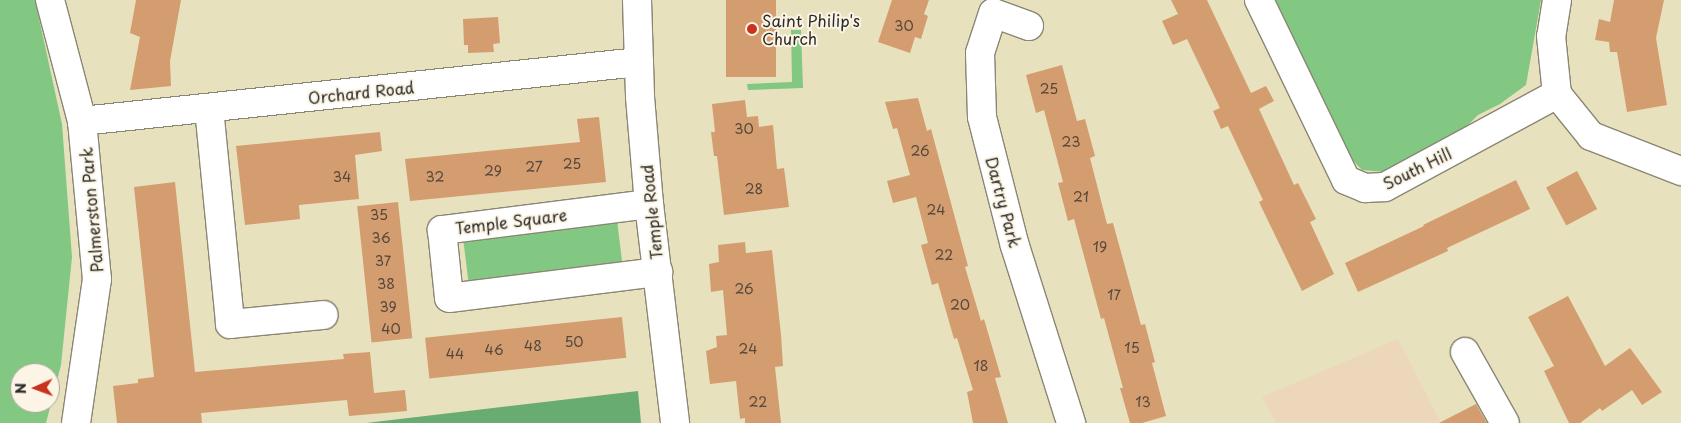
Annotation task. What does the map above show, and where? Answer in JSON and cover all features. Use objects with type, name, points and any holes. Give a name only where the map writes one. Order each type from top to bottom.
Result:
[{"type":"street","name":"Palmerston Park","points":[[50,0],[82,121],[97,279],[76,423]]},
{"type":"street","name":"Temple Road","points":[[637,0],[639,62],[649,204],[675,423]]},
{"type":"street","name":"South Hill","points":[[1260,0],[1346,180],[1365,188],[1385,187],[1557,94]]},
{"type":"street","points":[[1557,0],[1551,36],[1557,94],[1591,136],[1681,171]]},
{"type":"street","name":"Dartry Park","points":[[1029,26],[993,13],[980,54],[982,117],[1015,246],[1071,423]]},
{"type":"street","name":"Orchard Road","points":[[82,121],[639,62]]},
{"type":"street","points":[[209,108],[230,324],[324,315]]},
{"type":"street","name":"Temple Square","points":[[649,204],[442,230],[449,298],[658,272]]},
{"type":"street","points":[[1465,352],[1505,423]]},
{"type":"shaded area","points":[[1398,339],[1441,423],[1276,423],[1262,397]]},
{"type":"green space","points":[[0,0],[35,0],[62,124],[72,257],[61,365],[60,369],[60,363],[10,363],[10,413],[49,413],[46,423],[0,423]]},
{"type":"green space","points":[[1271,0],[1541,0],[1526,85],[1500,104],[1478,115],[1457,136],[1385,172],[1362,170],[1346,153]]},
{"type":"green space","points":[[791,30],[801,30],[803,88],[748,90],[747,84],[792,82]]},
{"type":"green space","points":[[617,220],[623,267],[469,286],[463,239]]},
{"type":"green space","points":[[638,391],[641,423],[366,423]]},
{"type":"building","points":[[136,0],[181,0],[170,61],[171,86],[130,90],[140,37],[130,33]]},
{"type":"building","name":"Saint Philip's Church","points":[[726,0],[776,0],[776,77],[726,77]]},
{"type":"building","points":[[892,0],[929,0],[924,14],[928,16],[921,39],[915,37],[910,53],[878,42]]},
{"type":"building","points":[[1171,0],[1207,0],[1251,93],[1266,86],[1274,101],[1259,109],[1294,185],[1298,183],[1316,219],[1310,222],[1334,274],[1302,291],[1259,202],[1263,200],[1228,126],[1221,129],[1213,111],[1220,108],[1187,39],[1173,45],[1162,21],[1178,14]]},
{"type":"building","points":[[1614,0],[1664,0],[1656,38],[1667,105],[1627,112],[1617,52],[1610,52],[1609,42],[1595,40],[1599,19],[1610,22]]},
{"type":"building","points":[[498,17],[500,43],[493,44],[494,52],[468,53],[468,45],[464,45],[463,19]]},
{"type":"building","points":[[1062,65],[1077,121],[1085,119],[1095,156],[1090,158],[1107,224],[1113,223],[1141,325],[1145,324],[1155,362],[1152,363],[1166,416],[1142,423],[1130,423],[1120,388],[1123,388],[1104,318],[1101,319],[1074,219],[1068,221],[1058,183],[1063,182],[1044,110],[1036,113],[1026,75]]},
{"type":"building","points":[[918,98],[927,131],[931,129],[968,266],[965,267],[981,321],[984,319],[1001,377],[995,378],[1008,423],[973,423],[967,392],[973,390],[957,338],[954,339],[938,283],[932,285],[921,245],[928,243],[916,197],[893,203],[887,181],[910,175],[897,128],[893,129],[885,102]]},
{"type":"building","points":[[745,100],[747,117],[758,116],[759,127],[773,125],[777,169],[784,168],[789,207],[724,215],[717,156],[714,156],[711,132],[715,132],[712,104]]},
{"type":"building","points":[[599,117],[606,182],[410,201],[405,159],[580,142],[577,119]]},
{"type":"building","points":[[380,132],[382,151],[355,155],[359,199],[299,205],[300,219],[245,225],[236,146]]},
{"type":"building","points":[[1577,171],[1597,209],[1566,225],[1546,187]]},
{"type":"building","points":[[1516,180],[1530,209],[1447,248],[1448,251],[1358,292],[1345,263]]},
{"type":"building","points":[[175,182],[195,372],[344,359],[343,354],[370,352],[374,393],[405,390],[407,411],[349,416],[347,400],[201,413],[202,423],[117,423],[113,386],[138,383],[138,379],[154,377],[134,187]]},
{"type":"building","points":[[398,202],[412,338],[372,343],[357,206]]},
{"type":"building","points":[[745,242],[746,253],[772,250],[783,366],[775,367],[781,423],[745,423],[745,418],[740,419],[736,381],[710,384],[706,351],[717,347],[716,336],[727,335],[723,290],[711,292],[709,264],[719,262],[718,245]]},
{"type":"building","points":[[1568,296],[1605,366],[1630,348],[1662,392],[1642,405],[1632,390],[1602,411],[1600,408],[1580,423],[1569,423],[1544,371],[1554,366],[1528,317]]},
{"type":"building","points":[[622,317],[626,358],[429,378],[425,338]]},
{"type":"building","points":[[1476,404],[1487,423],[1439,423]]},
{"type":"place","name":"Saint Philip's Church","points":[[752,29]]}]
